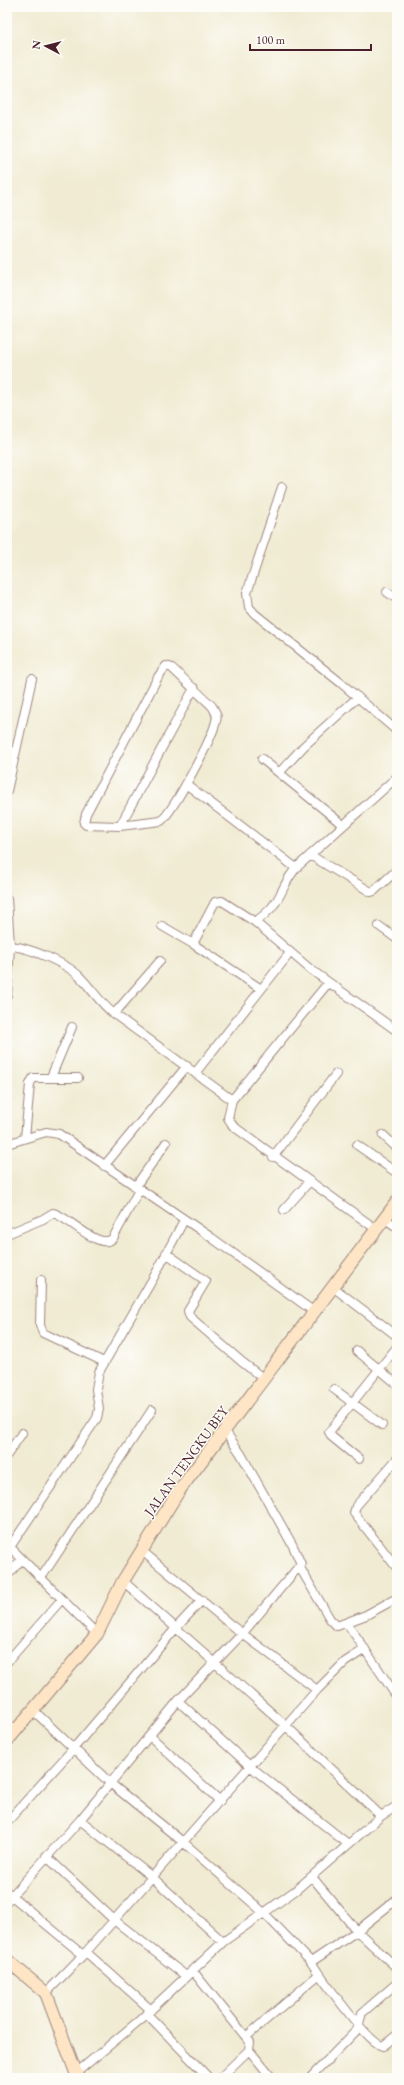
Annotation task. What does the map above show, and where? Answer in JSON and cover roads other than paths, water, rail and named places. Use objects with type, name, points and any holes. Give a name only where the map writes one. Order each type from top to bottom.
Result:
[{"type":"main road","name":"JALAN TENGKU BEY","points":[[7,1741],[11,1727],[32,1710],[97,1634],[123,1581],[178,1492],[264,1379],[313,1311],[397,1202]]},
{"type":"main road","points":[[7,1960],[46,1993],[77,2075]]},
{"type":"street","points":[[282,487],[247,593],[249,607],[255,614],[358,697],[397,731]]},
{"type":"street","points":[[387,592],[397,599]]},
{"type":"street","points":[[168,666],[194,688],[212,706],[217,717],[186,784],[161,821],[120,826],[88,826],[84,823],[84,819],[164,668],[168,666]]},
{"type":"street","points":[[7,791],[32,679]]},
{"type":"street","points":[[120,826],[194,688]]},
{"type":"street","points":[[280,773],[304,746],[358,697]]},
{"type":"street","points":[[262,759],[343,826]]},
{"type":"street","points":[[254,922],[265,915],[276,901],[286,879],[296,868],[397,777]]},
{"type":"street","points":[[186,784],[296,868]]},
{"type":"street","points":[[310,855],[371,892],[379,887],[397,870]]},
{"type":"street","points":[[7,899],[7,995]]},
{"type":"street","points":[[193,944],[218,900],[222,901],[254,922],[290,954],[328,983],[397,1031]]},
{"type":"street","points":[[162,926],[193,944],[261,989]]},
{"type":"street","points":[[379,926],[397,939]]},
{"type":"street","points":[[8,946],[24,948],[73,970],[103,1005],[114,1014],[196,1072],[232,1100]]},
{"type":"street","points":[[196,1072],[290,954]]},
{"type":"street","points":[[114,1014],[160,961]]},
{"type":"street","points":[[328,983],[232,1100],[228,1118],[230,1123],[274,1157],[376,1229]]},
{"type":"street","points":[[51,1078],[72,1027]]},
{"type":"street","points":[[104,1166],[187,1066]]},
{"type":"street","points":[[274,1157],[336,1074]]},
{"type":"street","points":[[25,1138],[31,1080],[36,1077],[78,1078]]},
{"type":"street","points":[[7,1144],[46,1132],[55,1133],[184,1220],[313,1311]]},
{"type":"street","points":[[383,1135],[397,1148]]},
{"type":"street","points":[[7,1234],[53,1213],[61,1216],[99,1242],[107,1242],[113,1238],[137,1188],[166,1143]]},
{"type":"street","points":[[357,1145],[397,1173]]},
{"type":"street","points":[[284,1210],[308,1182]]},
{"type":"street","points":[[385,1218],[397,1227]]},
{"type":"street","points":[[97,1634],[8,1546],[97,1418],[99,1409],[97,1381],[104,1362],[155,1275],[184,1220]]},
{"type":"street","points":[[166,1253],[206,1281],[188,1311],[190,1317],[264,1379]]},
{"type":"street","points":[[41,1280],[40,1325],[43,1333],[104,1362]]},
{"type":"street","points":[[333,1287],[397,1336]]},
{"type":"street","points":[[359,1460],[330,1434],[330,1429],[379,1371],[397,1347]]},
{"type":"street","points":[[357,1351],[379,1371],[397,1384]]},
{"type":"street","points":[[334,1389],[382,1426]]},
{"type":"street","points":[[41,1578],[152,1410]]},
{"type":"street","points":[[209,2078],[149,2012],[84,1954],[9,1896],[80,1820],[178,1701],[242,1634],[299,1566],[301,1560],[241,1454],[225,1430]]},
{"type":"street","points":[[9,1450],[22,1433]]},
{"type":"street","points":[[397,1460],[356,1506],[354,1513],[397,1568]]},
{"type":"street","points":[[142,1551],[242,1634],[317,1690]]},
{"type":"street","points":[[7,1576],[22,1559]]},
{"type":"street","points":[[299,1566],[333,1624],[337,1626],[347,1623],[397,1597]]},
{"type":"street","points":[[123,1581],[285,1725],[381,1816]]},
{"type":"street","points":[[7,1662],[62,1598]]},
{"type":"street","points":[[7,1822],[73,1749],[176,1628],[202,1600]]},
{"type":"street","points":[[347,1623],[397,1697]]},
{"type":"street","points":[[46,1993],[84,1954],[317,1690],[345,1662],[365,1649]]},
{"type":"street","points":[[178,1701],[251,1766],[348,1844]]},
{"type":"street","points":[[32,1710],[110,1783],[183,1842],[264,1913],[312,1962],[319,1974],[359,2025],[378,2045],[383,2046],[397,2035]]},
{"type":"street","points":[[150,1736],[220,1801]]},
{"type":"street","points":[[77,2075],[149,2012],[223,1942],[312,1877],[381,1816],[397,1806]]},
{"type":"street","points":[[80,1820],[152,1877],[223,1942]]},
{"type":"street","points":[[46,1856],[114,1920],[186,1976]]},
{"type":"street","points":[[312,1877],[357,1931],[397,1968]]},
{"type":"street","points":[[312,1962],[357,1931],[397,1899]]},
{"type":"street","points":[[192,1970],[247,2036],[250,2042],[249,2050],[220,2078]]},
{"type":"street","points":[[247,2036],[319,1974]]},
{"type":"street","points":[[310,2078],[359,2025],[362,2013],[397,1983]]},
{"type":"street","points":[[249,2050],[272,2078]]}]
